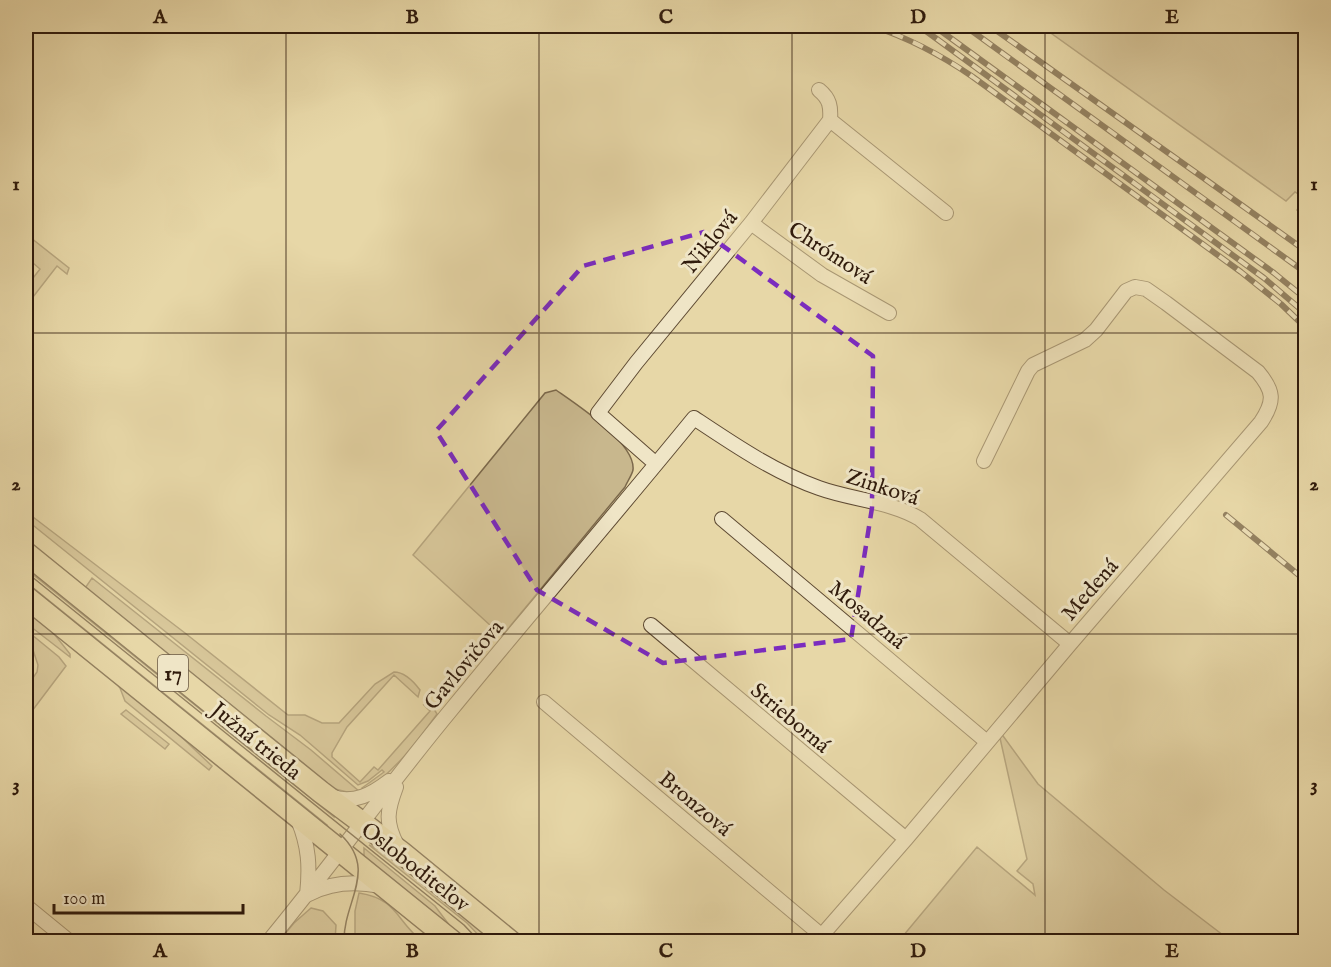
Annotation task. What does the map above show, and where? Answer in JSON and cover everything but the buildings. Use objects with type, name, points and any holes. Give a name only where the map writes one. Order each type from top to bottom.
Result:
[{"type":"main road","name":"Južná trieda","points":[[26,553],[321,792]]},
{"type":"main road","name":"Južná trieda","points":[[26,597],[294,813]]},
{"type":"main road","name":"Osloboditeľov","points":[[321,792],[401,852],[511,942]]},
{"type":"main road","name":"Osloboditeľov","points":[[294,813],[453,942]]},
{"type":"street","points":[[819,90],[826,96],[831,108],[830,120],[946,213]]},
{"type":"street","name":"Niklová","points":[[656,464],[598,413],[751,223],[830,120]]},
{"type":"street","name":"Chrómová","points":[[751,223],[822,275],[889,313]]},
{"type":"street","name":"Medená","points":[[819,938],[1261,422],[1270,409],[1271,396],[1268,384],[1258,372],[1146,289],[1135,287],[1126,291],[1096,330],[1085,340],[1033,364],[984,461]]},
{"type":"street","name":"Zinková","points":[[694,418],[759,459],[794,477],[819,488],[906,511],[920,519],[1070,644]]},
{"type":"street","name":"Gavlovičova","points":[[268,942],[401,773],[694,418]]},
{"type":"street","name":"Mosadzná","points":[[722,519],[987,742]]},
{"type":"street","name":"Strieborná","points":[[651,625],[906,839]]},
{"type":"street","name":"Bronzová","points":[[544,702],[819,938]]},
{"type":"street","points":[[321,792],[338,799],[360,798],[375,792],[401,773]]},
{"type":"street","points":[[401,773],[389,806],[388,819],[391,832],[401,852]]},
{"type":"street","points":[[294,813],[305,837],[308,852],[307,895]]},
{"type":"street","points":[[307,895],[322,887],[345,883],[387,888]]},
{"type":"street","points":[[26,906],[70,942]]},
{"type":"highlighted area","points":[[704,232],[873,356],[872,508],[851,639],[663,663],[537,590],[436,431],[583,266]]},
{"type":"shaded area","points":[[1041,26],[1305,26],[1305,216],[1297,210],[1304,198],[1295,192],[1286,201]]},
{"type":"shaded area","points":[[26,234],[69,268],[67,274],[57,266],[26,306],[26,287],[40,269],[26,257]]},
{"type":"shaded area","points":[[556,390],[590,414],[615,437],[631,459],[633,470],[625,487],[502,636],[413,555],[545,393]]},
{"type":"shaded area","points":[[33,517],[288,715],[305,715],[322,723],[339,723],[375,684],[394,672],[409,678],[420,690],[418,697],[394,675],[347,727],[332,753],[332,757],[360,782],[374,767],[378,770],[430,711],[424,705],[431,704],[437,714],[395,766],[365,791],[362,788],[384,772],[382,770],[368,781],[358,785],[300,735],[269,715],[29,522]]},
{"type":"shaded area","points":[[26,563],[334,814],[334,817],[26,569]]},
{"type":"shaded area","points":[[92,578],[311,750],[360,792],[331,788],[83,591]]},
{"type":"shaded area","points":[[26,582],[327,825],[324,826],[26,587]]},
{"type":"shaded area","points":[[26,607],[51,630],[70,657],[26,623]]},
{"type":"shaded area","points":[[26,630],[59,657],[66,666],[26,719],[26,688],[37,672],[38,665],[33,650],[26,643]]},
{"type":"shaded area","points":[[77,648],[152,709],[212,766],[209,770],[125,701],[117,684],[77,652]]},
{"type":"shaded area","points":[[126,710],[169,744],[165,749],[121,714]]},
{"type":"shaded area","points":[[998,729],[1038,784],[1164,890],[1232,942],[898,942],[977,847],[1035,895],[1033,884],[1017,871],[1027,859]]},
{"type":"shaded area","points":[[369,845],[380,850],[495,941],[484,941],[467,923]]},
{"type":"shaded area","points":[[364,848],[435,906],[456,934],[364,857]]},
{"type":"shaded area","points":[[359,893],[382,900],[422,941],[355,941],[355,911]]},
{"type":"shaded area","points":[[311,908],[323,911],[336,925],[335,941],[279,941],[294,923]]},
{"type":"tram line","points":[[26,572],[464,925],[480,942]]},
{"type":"tram line","points":[[340,834],[351,847],[357,860],[358,873],[345,927],[344,942]]},
{"type":"railway","points":[[872,26],[924,48],[973,77],[1241,272],[1281,304],[1306,328]]},
{"type":"railway","points":[[919,26],[1264,278],[1306,314]]},
{"type":"railway","points":[[934,26],[1274,273],[1306,299]]},
{"type":"railway","points":[[965,26],[1306,273]]},
{"type":"railway","points":[[990,26],[1306,251]]},
{"type":"railway","points":[[1226,515],[1306,581]]}]
